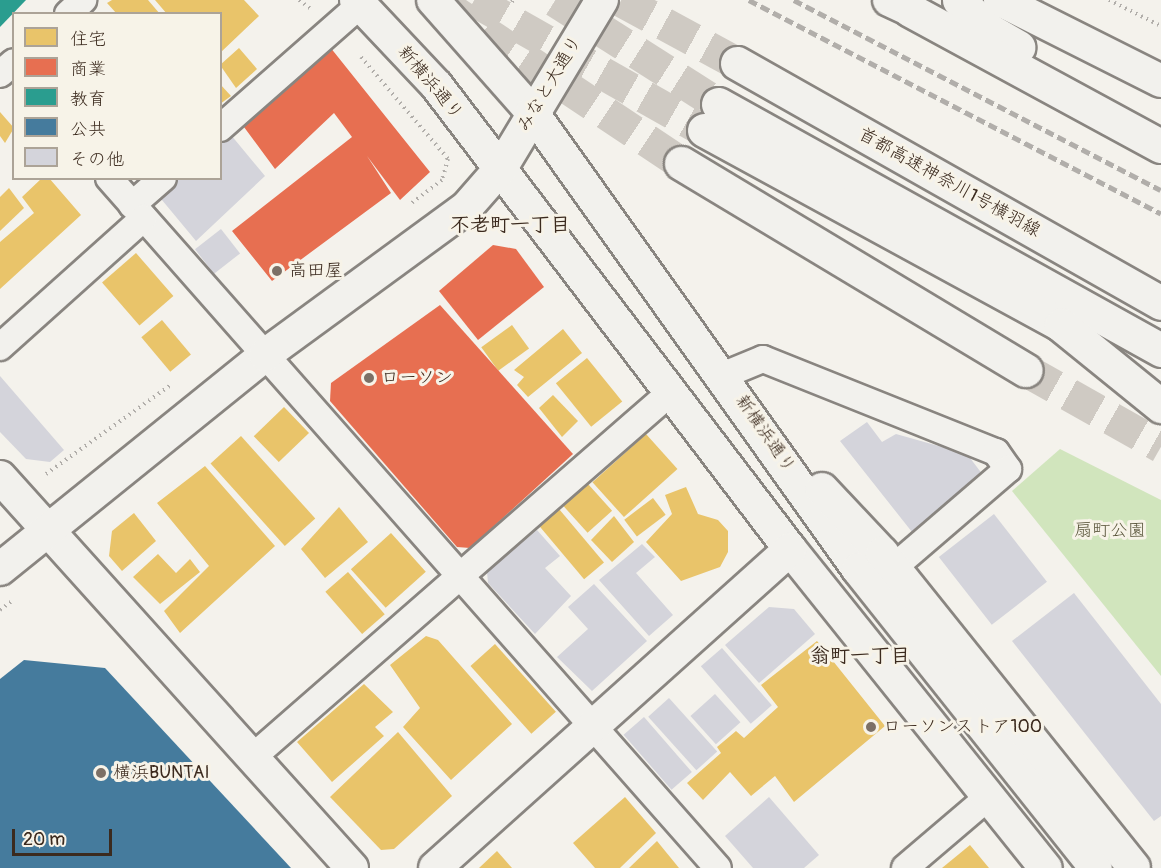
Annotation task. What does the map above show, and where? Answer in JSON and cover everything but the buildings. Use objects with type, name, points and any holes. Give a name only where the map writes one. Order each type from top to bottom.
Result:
[{"type":"highway","points":[[959,0],[989,30],[1089,86],[1161,122]]},
{"type":"highway","points":[[899,5],[1089,86]]},
{"type":"highway","points":[[899,5],[1161,146]]},
{"type":"highway","name":"首都高速神奈川1号横羽線","points":[[737,63],[1161,303]]},
{"type":"highway","points":[[1161,350],[711,117],[1061,325],[1161,406]]},
{"type":"highway","points":[[681,163],[1026,370]]},
{"type":"street","points":[[70,12],[83,0]]},
{"type":"street","name":"新横浜通り","points":[[433,0],[532,112],[749,409],[858,569],[1096,868]]},
{"type":"street","name":"みなと大通り","points":[[0,569],[49,533],[266,355],[466,208],[501,168],[532,112],[602,0]]},
{"type":"street","points":[[1000,0],[1161,81]]},
{"type":"street","points":[[222,126],[335,27],[358,3]]},
{"type":"street","name":"新横浜通り","points":[[358,3],[437,86],[790,549],[1046,868]]},
{"type":"street","points":[[111,180],[589,726],[718,868]]},
{"type":"street","points":[[0,346],[138,212],[162,180]]},
{"type":"street","points":[[724,375],[763,359],[996,452],[1008,470],[893,568]]},
{"type":"street","points":[[254,756],[457,576],[671,392]]},
{"type":"street","points":[[749,409],[893,568],[1134,868]]},
{"type":"street","points":[[0,477],[254,756],[352,868]]},
{"type":"street","points":[[435,868],[589,726],[790,549]]},
{"type":"street","points":[[904,868],[988,797]]},
{"type":"path","points":[[299,0],[335,27],[448,159],[442,180],[405,209]]},
{"type":"path","points":[[1109,0],[1161,26]]},
{"type":"path","points":[[46,474],[179,380]]},
{"type":"green space","name":"扇町公園","points":[[1060,449],[1161,500],[1161,676],[1012,491]]},
{"type":"tunnel","points":[[474,0],[704,130]]},
{"type":"tunnel","points":[[555,0],[718,104]]},
{"type":"tunnel","points":[[621,0],[737,63]]},
{"type":"tunnel","points":[[443,4],[681,163]]},
{"type":"tunnel","points":[[1026,370],[1161,446]]},
{"type":"railway","points":[[749,0],[1161,214]]},
{"type":"railway","points":[[794,0],[1161,190]]},
{"type":"place","name":"高田屋","points":[[277,271]]},
{"type":"place","name":"ローソン","points":[[369,378]]},
{"type":"place","name":"ローソンストア100","points":[[871,727]]},
{"type":"place","name":"横浜BUNTAI","points":[[101,773]]},
{"type":"district","name":"不老町一丁目","points":[[510,224]]},
{"type":"district","name":"翁町一丁目","points":[[860,655]]}]
